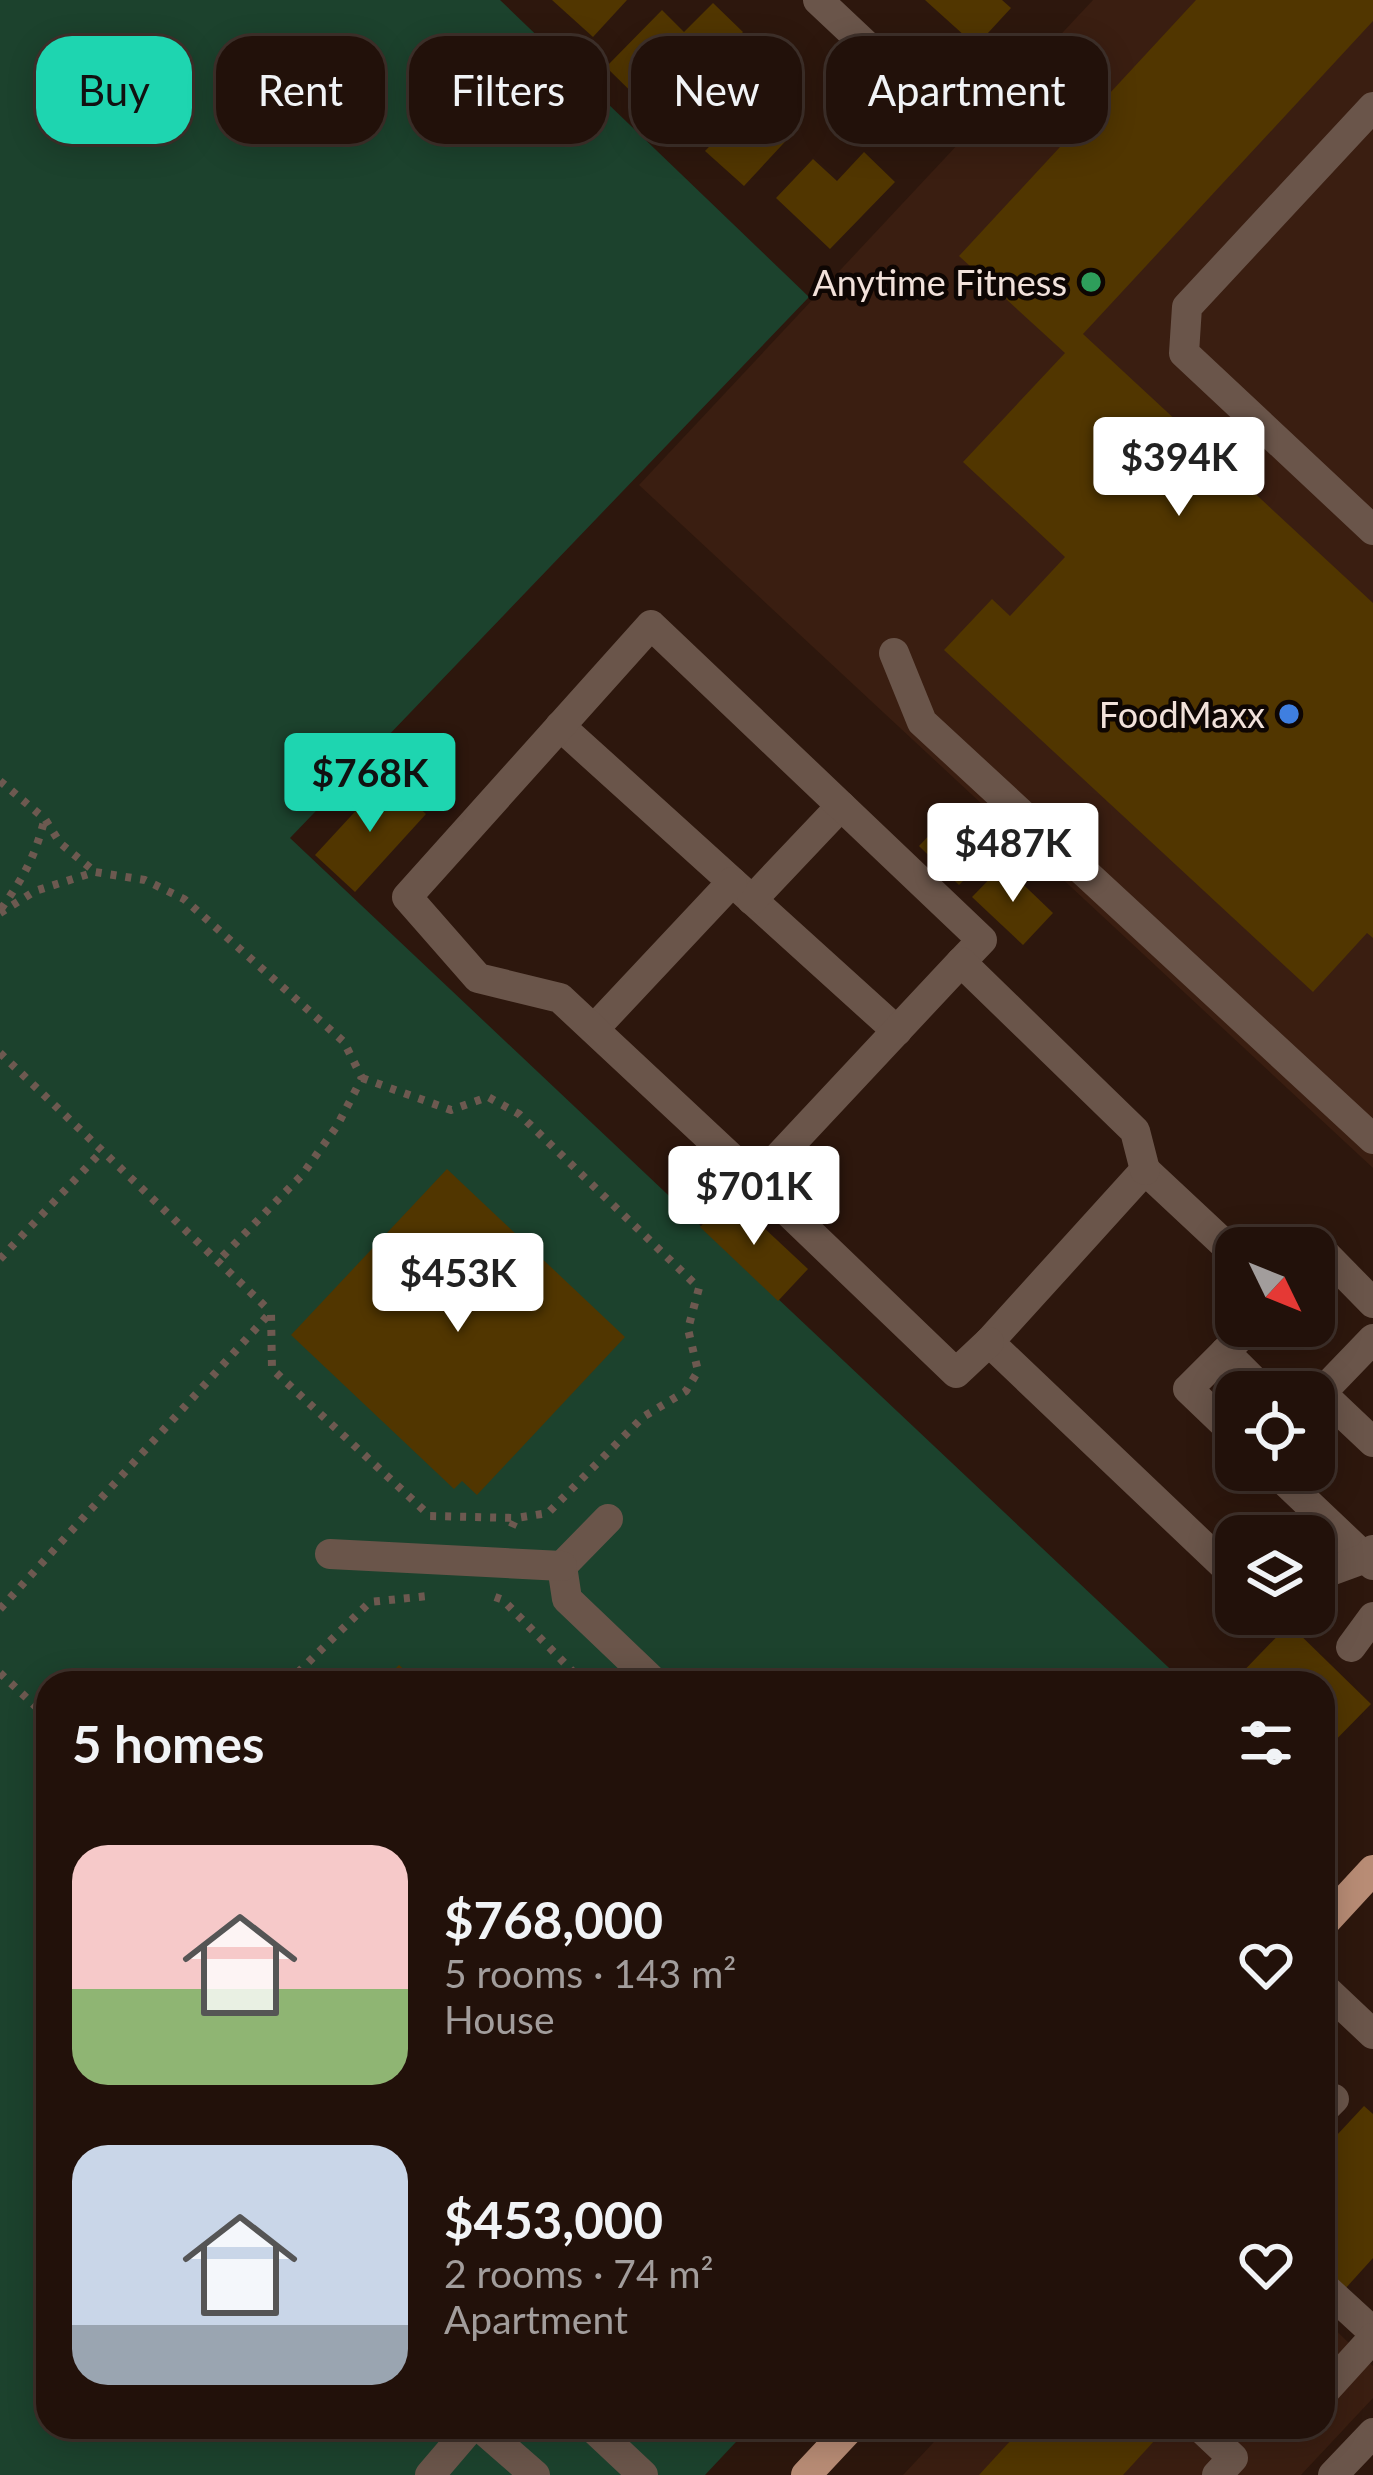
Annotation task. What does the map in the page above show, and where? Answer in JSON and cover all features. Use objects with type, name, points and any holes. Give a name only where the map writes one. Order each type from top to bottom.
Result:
[{"type":"main road","points":[[1335,1911],[1373,1870]]},
{"type":"main road","points":[[806,2475],[840,2439]]},
{"type":"street","points":[[818,0],[856,36]]},
{"type":"street","points":[[1373,107],[1186,307],[1184,353],[1373,530]]},
{"type":"street","points":[[756,1181],[982,940],[651,625],[407,897],[478,978],[560,998],[956,1373],[1145,1170]]},
{"type":"street","points":[[894,653],[922,722],[1373,1139]]},
{"type":"street","points":[[560,726],[896,1031]]},
{"type":"street","points":[[594,1029],[841,806]]},
{"type":"street","points":[[962,962],[1135,1130],[1145,1170],[1215,1235]]},
{"type":"street","points":[[1335,1263],[1373,1303]]},
{"type":"street","points":[[1335,1378],[1373,1339]]},
{"type":"street","points":[[989,1342],[1215,1557]]},
{"type":"street","points":[[1215,1415],[1188,1389],[1230,1347]]},
{"type":"street","points":[[1225,1352],[1244,1371]]},
{"type":"street","points":[[1335,1411],[1373,1442]]},
{"type":"street","points":[[1296,1491],[1371,1558],[1335,1570]]},
{"type":"street","points":[[330,1554],[562,1566],[608,1519]]},
{"type":"street","points":[[562,1566],[567,1599],[642,1671]]},
{"type":"street","points":[[1351,1647],[1373,1617]]},
{"type":"street","points":[[1335,1999],[1373,2034]]},
{"type":"street","points":[[1335,2298],[1373,2335],[1335,2378]]},
{"type":"street","points":[[1333,2475],[1373,2433]]},
{"type":"street","points":[[430,2475],[461,2439]]},
{"type":"street","points":[[494,2439],[535,2475]]},
{"type":"street","points":[[605,2439],[643,2475]]},
{"type":"street","points":[[1213,2439],[1233,2458],[1217,2475]]},
{"type":"path","points":[[0,781],[95,872]]},
{"type":"path","points":[[0,912],[26,875],[44,819]]},
{"type":"path","points":[[0,912],[35,891],[95,872],[146,880],[184,899],[344,1042],[362,1078],[451,1110],[488,1097],[519,1114],[699,1288],[688,1329],[698,1371],[686,1391],[644,1417],[548,1513],[516,1518],[430,1516],[272,1369],[271,1312],[0,1053]]},
{"type":"path","points":[[219,1260],[302,1174],[337,1126],[362,1078]]},
{"type":"path","points":[[0,1259],[102,1151]]},
{"type":"path","points":[[0,1609],[271,1312]]},
{"type":"path","points":[[516,1518],[481,1591],[503,1600],[572,1671]]},
{"type":"path","points":[[299,1671],[370,1602],[437,1595]]},
{"type":"path","points":[[0,1673],[36,1707]]},
{"type":"shaded area","points":[[1093,0],[1373,0],[1373,1168],[639,485],[958,144],[1108,144],[1108,36],[1059,36]]},
{"type":"shaded area","points":[[1335,2330],[1373,2366],[1373,2398],[1335,2439]]},
{"type":"shaded area","points":[[937,2439],[1335,2439],[1301,2475],[903,2475]]},
{"type":"green space","points":[[0,0],[500,0],[537,36],[409,36],[409,144],[607,144],[607,103],[631,126],[631,144],[650,144],[809,297],[290,838],[1172,1671],[36,1671],[36,2439],[739,2439],[705,2475],[0,2475]]},
{"type":"building","points":[[552,0],[627,0],[592,36]]},
{"type":"building","points":[[925,0],[1002,0],[1011,8],[985,36],[965,36]]},
{"type":"building","points":[[1196,0],[1373,0],[1373,21],[1083,334],[1373,603],[1373,938],[1367,933],[1313,992],[944,650],[992,599],[1010,616],[1065,557],[963,462],[1065,353],[959,256],[1063,144],[1108,144],[1108,95]]},
{"type":"building","points":[[713,3],[743,32],[739,36],[636,36],[662,10],[684,32]]},
{"type":"building","points":[[631,42],[631,92],[607,68]]},
{"type":"building","points":[[712,144],[783,144],[744,186],[705,151]]},
{"type":"building","points":[[864,152],[895,182],[830,249],[776,198],[813,159],[837,181]]},
{"type":"building","points":[[386,778],[426,814],[355,892],[315,855]]},
{"type":"building","points":[[956,807],[997,847],[959,885],[919,846]]},
{"type":"building","points":[[1003,865],[1053,913],[1023,945],[972,897]]},
{"type":"building","points":[[447,1169],[625,1337],[477,1495],[462,1481],[454,1489],[291,1335]]},
{"type":"building","points":[[730,1196],[808,1269],[778,1301],[700,1227]]},
{"type":"building","points":[[1278,1635],[1300,1635],[1371,1704],[1335,1741],[1335,1671],[1244,1671]]},
{"type":"building","points":[[1364,2106],[1373,2114],[1373,2258],[1344,2290],[1335,2281],[1335,2137]]},
{"type":"building","points":[[1012,2439],[1156,2439],[1123,2475],[979,2475]]},
{"type":"place","name":"Anytime Fitness","points":[[1091,282]]},
{"type":"place","name":"FoodMaxx","points":[[1289,714]]}]
